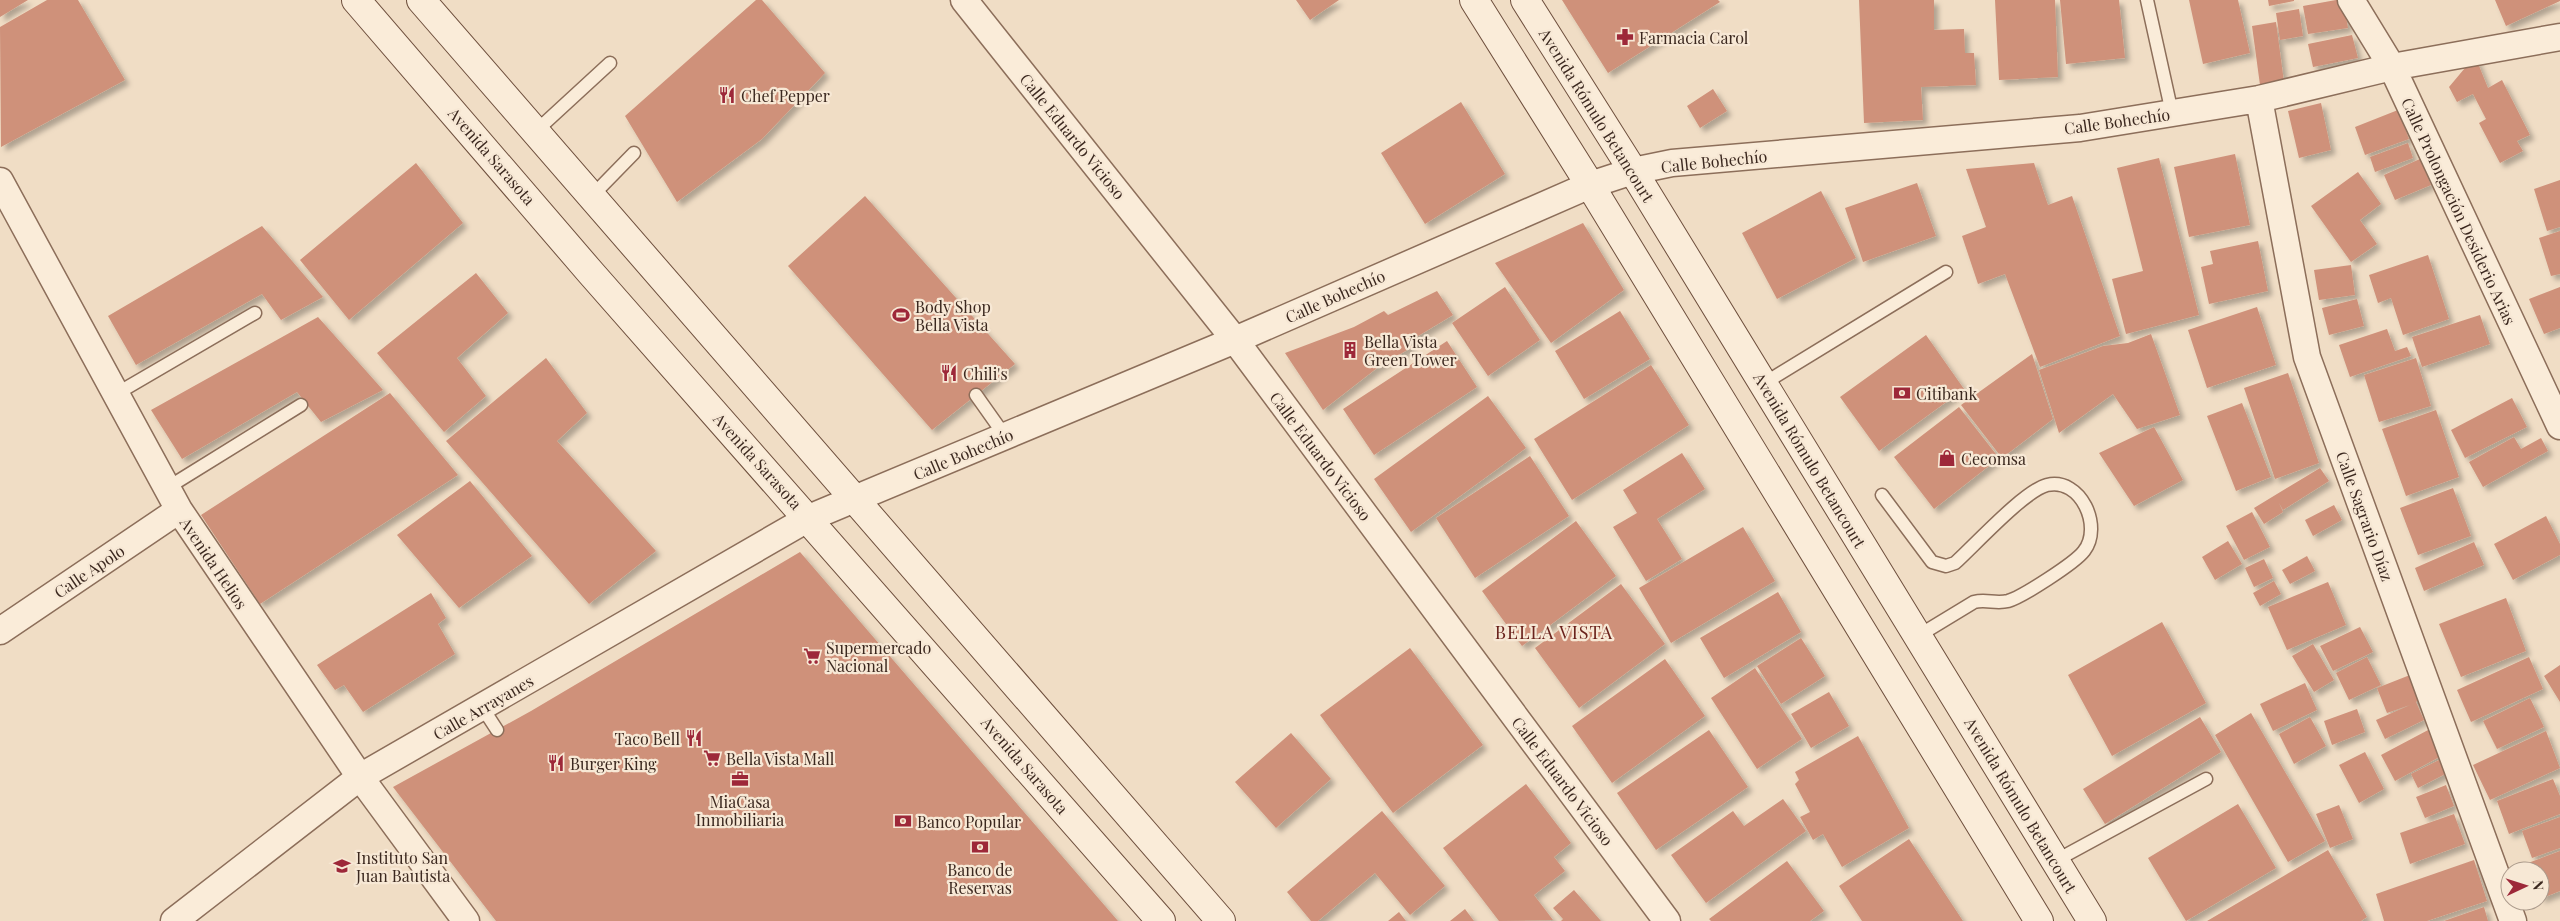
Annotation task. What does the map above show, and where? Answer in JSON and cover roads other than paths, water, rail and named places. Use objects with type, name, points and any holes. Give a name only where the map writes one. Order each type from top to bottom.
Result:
[{"type":"main road","name":"Avenida Sarasota","points":[[356,0],[591,273],[809,518],[1161,921]]},
{"type":"main road","points":[[421,0],[853,500],[1221,921]]},
{"type":"main road","points":[[1474,0],[1590,185],[2039,921]]},
{"type":"main road","name":"Avenida Rómulo Betancourt","points":[[1525,0],[1633,172],[2092,921]]},
{"type":"street","name":"Calle Eduardo Vicioso","points":[[964,0],[1235,340],[1667,921]]},
{"type":"street","name":"Calle Prolongación Desiderio Arias","points":[[2351,0],[2392,67],[2560,426]]},
{"type":"street","name":"Calle Bohechío","points":[[809,518],[1235,340],[1590,185],[1633,172],[1672,163],[2080,128],[2258,99],[2392,67],[2560,37]]},
{"type":"street","name":"Calle Sagrario Díaz","points":[[2258,99],[2307,358],[2512,921]]},
{"type":"street","name":"Avenida Helios","points":[[3,192],[173,499],[360,778],[466,921]]},
{"type":"street","name":"Calle Apolo","points":[[0,631],[173,499]]},
{"type":"street","name":"Calle Arrayanes","points":[[174,921],[360,778],[809,518]]},
{"type":"lane","points":[[2147,0],[2172,113]]},
{"type":"lane","points":[[535,132],[610,63]]},
{"type":"lane","points":[[591,196],[634,153]]},
{"type":"lane","points":[[1763,384],[1946,272]]},
{"type":"lane","points":[[116,394],[255,313]]},
{"type":"lane","points":[[976,395],[1005,436]]},
{"type":"lane","points":[[173,499],[301,405]]},
{"type":"lane","points":[[1882,495],[1926,556],[1938,565],[1946,566],[1955,563],[2018,504],[2035,490],[2047,485],[2067,486],[2077,494],[2085,506],[2090,523],[2091,535],[2084,551],[2020,597],[2007,601],[1993,602],[1983,600],[1974,602],[1918,636]]},
{"type":"lane","points":[[482,708],[498,730]]},
{"type":"lane","points":[[2055,861],[2206,779]]},
{"type":"place","name":"Farmacia Carol","points":[[1625,37]]},
{"type":"place","name":"Chef Pepper","points":[[727,95]]},
{"type":"place","name":"Body Shop Bella Vista","points":[[901,315]]},
{"type":"place","name":"Bella Vista Green Tower","points":[[1350,350]]},
{"type":"place","name":"Chili's","points":[[949,373]]},
{"type":"place","name":"Citibank","points":[[1902,393]]},
{"type":"place","name":"Cecomsa","points":[[1947,458]]},
{"type":"place","name":"Supermercado Nacional","points":[[812,656]]},
{"type":"place","name":"Taco Bell","points":[[694,738]]},
{"type":"place","name":"Bella Vista Mall","points":[[712,758]]},
{"type":"place","name":"Burger King","points":[[556,763]]},
{"type":"place","name":"MiaCasa Inmobiliaria","points":[[740,779]]},
{"type":"place","name":"Banco Popular","points":[[903,821]]},
{"type":"place","name":"Banco de Reservas","points":[[980,847]]},
{"type":"place","name":"Instituto San Juan Bautista","points":[[342,866]]},
{"type":"district","name":"BELLA VISTA","points":[[1554,632]]}]
